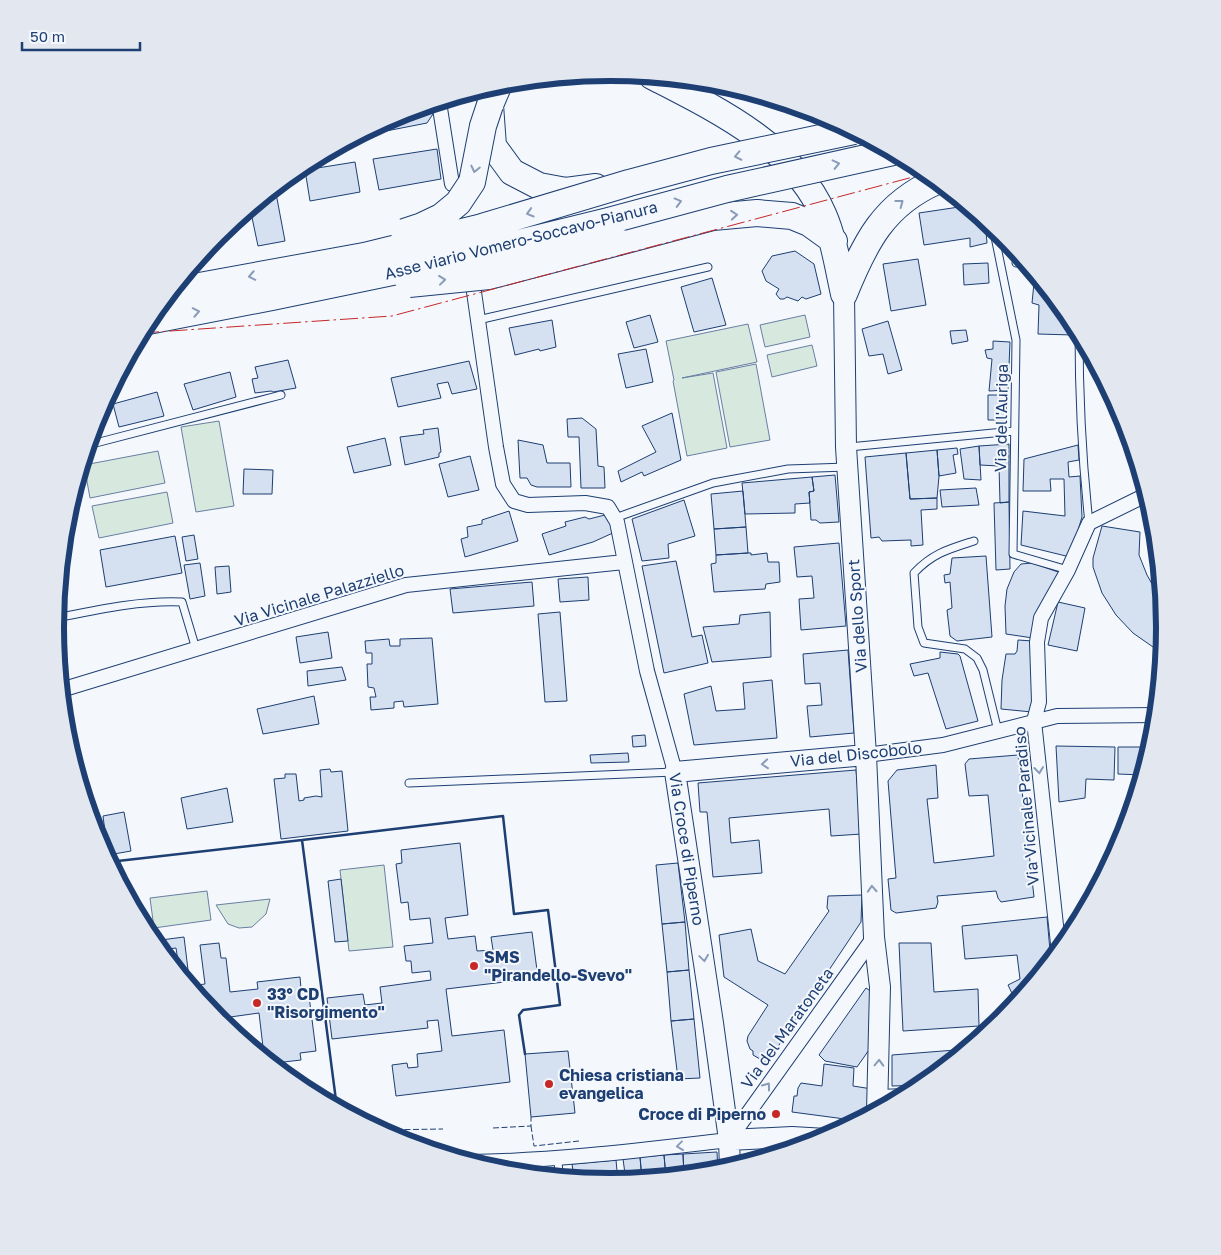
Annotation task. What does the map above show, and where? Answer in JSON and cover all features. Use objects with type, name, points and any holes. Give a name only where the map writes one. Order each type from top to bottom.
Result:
[{"type":"highway","points":[[667,84],[711,106],[754,135],[784,158],[806,184],[823,212],[834,242],[844,294]]},
{"type":"highway","points":[[494,94],[494,146],[512,172],[539,186],[566,191],[629,183]]},
{"type":"highway","points":[[287,269],[422,226],[441,217],[458,203],[472,182],[483,126],[494,94]]},
{"type":"highway","name":"Asse viario Vomero-Soccavo-Pianura","points":[[182,289],[364,256],[482,227],[629,183],[711,162],[844,133]]},
{"type":"highway","name":"Asse viario Vomero-Soccavo-Pianura","points":[[161,318],[272,297],[450,260],[727,189],[884,154]]},
{"type":"highway","points":[[844,294],[857,261],[872,235],[893,208],[919,188],[929,184]]},
{"type":"highway","points":[[272,297],[489,276],[713,217],[757,213],[792,216],[809,223],[834,242]]},
{"type":"street","points":[[440,108],[452,184]]},
{"type":"street","points":[[473,285],[503,484],[514,502],[528,505],[586,502],[608,507],[615,518]]},
{"type":"street","name":"Via dello Sport","points":[[844,294],[847,467],[866,755],[874,938],[880,987],[878,1104]]},
{"type":"street","points":[[1089,523],[1142,497]]},
{"type":"street","name":"Via Croce di Piperno","points":[[615,518],[647,671],[675,772],[694,887],[729,1161]]},
{"type":"street","name":"Via Vicinale Paradiso","points":[[1058,941],[1034,721],[1039,702],[1038,642],[1041,618],[1068,570],[1089,523]]},
{"type":"street","name":"Via Vicinale Palazziello","points":[[67,688],[406,585],[624,562]]},
{"type":"street","name":"Via del Discobolo","points":[[675,772],[866,755],[943,745],[1057,716],[1150,715]]},
{"type":"street","name":"Via del Maratoneta","points":[[728,1140],[874,938]]},
{"type":"street","points":[[491,1161],[558,1158],[648,1150],[728,1140],[806,1138]]},
{"type":"lane","name":"Via dell'Auriga","points":[[997,241],[1016,340],[1013,554],[1068,570]]},
{"type":"lane","points":[[478,320],[708,267]]},
{"type":"lane","points":[[1079,346],[1083,466],[1089,523]]},
{"type":"lane","points":[[96,443],[280,396]]},
{"type":"lane","points":[[846,447],[1014,431]]},
{"type":"lane","points":[[615,518],[713,483],[788,470],[847,467]]},
{"type":"lane","points":[[974,541],[947,550],[926,560],[914,573],[918,627],[924,643],[965,649],[977,658],[998,731]]},
{"type":"lane","points":[[64,616],[158,602],[182,602],[196,650]]},
{"type":"lane","points":[[409,783],[675,772]]},
{"type":"lane","points":[[558,1158],[559,1172]]},
{"type":"shaded area","points":[[805,315],[810,337],[765,347],[760,325]]},
{"type":"shaded area","points":[[748,324],[757,362],[682,378],[713,373],[727,448],[687,456],[666,341]]},
{"type":"shaded area","points":[[812,345],[817,366],[772,377],[767,355]]},
{"type":"shaded area","points":[[756,364],[770,440],[730,447],[716,372]]},
{"type":"shaded area","points":[[219,421],[234,506],[196,512],[181,427]]},
{"type":"shaded area","points":[[158,451],[165,483],[90,498],[86,474],[89,464]]},
{"type":"shaded area","points":[[167,492],[173,523],[99,538],[92,506]]},
{"type":"shaded area","points":[[384,865],[393,947],[349,951],[340,870]]},
{"type":"shaded area","points":[[207,891],[211,920],[154,928],[150,898]]},
{"type":"shaded area","points":[[270,899],[266,914],[252,927],[239,928],[228,924],[216,905]]},
{"type":"building","points":[[432,111],[433,114],[427,123],[381,132],[401,122]]},
{"type":"building","points":[[437,149],[441,179],[379,190],[373,159]]},
{"type":"building","points":[[355,162],[360,192],[310,201],[306,174],[314,169]]},
{"type":"building","points":[[276,195],[285,241],[258,246],[251,215]]},
{"type":"building","points":[[959,207],[986,230],[987,243],[970,247],[970,238],[924,245],[919,213]]},
{"type":"building","points":[[795,251],[814,264],[821,294],[806,299],[802,297],[798,301],[787,297],[780,299],[776,294],[779,289],[766,281],[762,271],[772,256]]},
{"type":"building","points":[[918,259],[926,305],[891,311],[883,264]]},
{"type":"building","points":[[988,263],[989,283],[964,285],[963,264]]},
{"type":"building","points":[[712,278],[726,325],[694,332],[681,287]]},
{"type":"building","points":[[1034,282],[1072,335],[1038,334],[1039,305],[1032,303]]},
{"type":"building","points":[[650,315],[658,342],[634,348],[626,322]]},
{"type":"building","points":[[552,320],[556,347],[515,355],[509,328]]},
{"type":"building","points":[[888,321],[902,370],[888,374],[883,354],[869,356],[862,329]]},
{"type":"building","points":[[966,330],[968,341],[952,344],[950,331]]},
{"type":"building","points":[[993,341],[1010,342],[1008,390],[989,391],[992,359],[987,358],[985,350],[993,349]]},
{"type":"building","points":[[646,349],[653,382],[626,388],[618,354]]},
{"type":"building","points":[[288,360],[296,388],[255,393],[252,379],[258,378],[255,367]]},
{"type":"building","points":[[469,361],[477,389],[452,394],[448,382],[437,384],[441,398],[398,407],[391,378]]},
{"type":"building","points":[[230,372],[236,397],[193,410],[184,384]]},
{"type":"building","points":[[157,392],[164,416],[119,427],[113,404]]},
{"type":"building","points":[[988,395],[1007,395],[1006,420],[988,420]]},
{"type":"building","points":[[672,413],[681,460],[644,476],[642,472],[621,482],[618,471],[656,452],[642,426]]},
{"type":"building","points":[[582,418],[596,429],[598,466],[604,467],[605,488],[581,488],[579,437],[568,437],[567,419]]},
{"type":"building","points":[[438,428],[441,452],[439,457],[405,465],[400,437],[424,434],[423,430]]},
{"type":"building","points":[[385,438],[391,465],[354,473],[347,447]]},
{"type":"building","points":[[518,440],[543,445],[547,463],[570,463],[571,487],[537,487],[531,485],[527,478],[520,478]]},
{"type":"building","points":[[1009,444],[1009,502],[1000,503],[999,466],[980,465],[979,446]]},
{"type":"building","points":[[1078,445],[1079,460],[1068,462],[1069,477],[1080,476],[1082,517],[1070,557],[1021,545],[1023,511],[1065,516],[1064,479],[1050,479],[1051,491],[1023,491],[1024,459]]},
{"type":"building","points":[[979,446],[981,480],[964,479],[960,449]]},
{"type":"building","points":[[957,448],[958,454],[953,455],[956,473],[939,476],[937,450]]},
{"type":"building","points":[[937,450],[939,476],[937,498],[910,499],[906,453]]},
{"type":"building","points":[[906,453],[910,499],[937,498],[937,509],[921,510],[923,545],[911,546],[911,540],[882,541],[879,537],[871,538],[865,457]]},
{"type":"building","points":[[470,456],[479,490],[448,497],[439,464]]},
{"type":"building","points":[[244,469],[273,470],[272,494],[243,494]]},
{"type":"building","points":[[835,475],[839,522],[820,523],[816,520],[811,520],[809,492],[814,491],[812,477]]},
{"type":"building","points":[[812,477],[814,491],[809,492],[810,503],[795,504],[795,513],[745,514],[742,483]]},
{"type":"building","points":[[976,488],[979,505],[942,507],[940,490]]},
{"type":"building","points":[[743,491],[746,527],[714,529],[711,494]]},
{"type":"building","points":[[684,500],[695,536],[668,544],[669,558],[642,561],[632,519]]},
{"type":"building","points":[[1009,502],[1010,569],[996,570],[994,503]]},
{"type":"building","points":[[509,511],[518,541],[465,557],[461,539],[468,537],[467,527],[482,524],[482,520]]},
{"type":"building","points":[[609,514],[615,532],[593,542],[549,555],[542,534],[566,526],[565,522]]},
{"type":"building","points":[[1102,526],[1140,532],[1139,555],[1156,591],[1156,648],[1133,633],[1116,615],[1102,593],[1093,567],[1093,558]]},
{"type":"building","points":[[746,527],[748,553],[716,555],[714,529]]},
{"type":"building","points":[[194,535],[198,559],[186,561],[182,537]]},
{"type":"building","points":[[175,536],[182,573],[106,587],[100,550]]},
{"type":"building","points":[[839,543],[846,626],[801,630],[799,599],[814,598],[812,576],[797,577],[794,547]]},
{"type":"building","points":[[751,553],[751,555],[767,553],[768,562],[779,562],[780,582],[766,584],[765,589],[714,592],[711,564],[716,563],[716,555]]},
{"type":"building","points":[[986,556],[992,637],[957,641],[950,636],[947,610],[952,608],[950,582],[945,583],[944,575],[950,574],[952,558]]},
{"type":"building","points":[[676,561],[692,637],[702,635],[708,663],[664,673],[642,566]]},
{"type":"building","points":[[200,563],[205,596],[190,599],[184,565]]},
{"type":"building","points":[[1032,563],[1061,573],[1033,638],[1006,634],[1005,606],[1007,589],[1014,572],[1021,564]]},
{"type":"building","points":[[229,566],[231,592],[217,594],[215,567]]},
{"type":"building","points":[[588,577],[589,600],[560,602],[558,579]]},
{"type":"building","points":[[532,582],[534,606],[453,613],[450,589]]},
{"type":"building","points":[[1058,602],[1085,608],[1077,651],[1048,645]]},
{"type":"building","points":[[560,612],[567,701],[545,702],[538,614]]},
{"type":"building","points":[[770,612],[771,657],[712,662],[703,627],[739,624],[740,615]]},
{"type":"building","points":[[328,632],[332,658],[300,663],[296,637]]},
{"type":"building","points":[[432,638],[438,704],[404,707],[403,701],[394,702],[394,708],[371,710],[370,697],[376,697],[374,688],[368,687],[367,664],[372,664],[372,653],[366,653],[365,641],[389,639],[390,646],[400,646],[400,639]]},
{"type":"building","points":[[1018,640],[1033,641],[1034,706],[1032,712],[1001,709],[1002,680],[1006,654],[1015,654]]},
{"type":"building","points":[[848,650],[854,733],[810,737],[807,706],[822,705],[820,683],[805,684],[803,654]]},
{"type":"building","points":[[940,652],[958,654],[960,656],[978,721],[946,729],[928,673],[914,676],[910,664],[940,658]]},
{"type":"building","points":[[342,667],[346,680],[308,686],[307,671]]},
{"type":"building","points":[[772,680],[777,738],[694,745],[684,694],[711,686],[716,711],[745,709],[743,683]]},
{"type":"building","points":[[314,696],[319,724],[263,734],[257,709]]},
{"type":"building","points":[[645,735],[646,746],[633,747],[632,736]]},
{"type":"building","points":[[1056,746],[1115,747],[1114,780],[1086,779],[1085,798],[1059,802]]},
{"type":"building","points":[[1118,747],[1144,747],[1137,775],[1118,774]]},
{"type":"building","points":[[628,753],[629,762],[591,763],[590,755]]},
{"type":"building","points":[[1018,755],[1034,897],[1001,902],[996,891],[937,896],[936,908],[896,913],[891,910],[888,879],[896,878],[888,781],[897,770],[936,765],[938,798],[927,799],[934,863],[994,856],[988,795],[969,796],[965,764],[969,759]]},
{"type":"building","points":[[330,769],[331,772],[342,771],[348,831],[281,839],[274,779],[285,778],[285,774],[296,774],[299,801],[304,800],[304,798],[322,797],[320,770]]},
{"type":"building","points":[[856,770],[862,834],[831,836],[829,809],[729,818],[731,843],[759,840],[762,873],[713,877],[707,812],[700,812],[698,783]]},
{"type":"building","points":[[227,788],[233,822],[187,829],[181,798]]},
{"type":"building","points":[[124,812],[131,851],[113,854],[106,839],[103,816]]},
{"type":"building","name":"SMS \"Pirandello-Svevo\"","points":[[460,843],[468,915],[445,918],[448,939],[475,936],[477,951],[493,950],[491,937],[532,932],[538,978],[446,989],[452,1036],[504,1030],[510,1082],[396,1096],[392,1065],[407,1063],[408,1068],[418,1067],[417,1054],[442,1051],[438,1020],[427,1021],[428,1028],[332,1039],[327,998],[363,994],[365,1005],[382,1003],[380,987],[431,980],[430,971],[412,973],[411,961],[406,961],[404,946],[433,943],[430,918],[410,920],[408,902],[401,903],[396,864],[402,863],[401,850]]},
{"type":"building","points":[[678,863],[685,922],[662,924],[656,865]]},
{"type":"building","points":[[341,879],[348,941],[335,942],[328,881]]},
{"type":"building","points":[[862,895],[861,922],[767,1063],[753,1055],[753,1051],[750,1049],[747,1041],[748,1036],[768,1005],[724,977],[719,935],[751,929],[758,961],[785,974],[829,911],[827,908],[828,896]]},
{"type":"building","points":[[1047,917],[1050,952],[1014,997],[1008,985],[1020,979],[1017,955],[965,959],[962,926]]},
{"type":"building","points":[[685,922],[689,970],[667,972],[662,924]]},
{"type":"building","name":"33° CD \"Risorgimento\"","points":[[184,937],[189,975],[178,961],[176,948],[169,949],[162,940]]},
{"type":"building","name":"33° CD \"Risorgimento\"","points":[[219,943],[221,958],[226,958],[230,992],[258,989],[257,982],[300,977],[301,989],[308,988],[316,1051],[300,1053],[301,1060],[280,1062],[274,1058],[274,1054],[270,1055],[261,1047],[263,1047],[259,1013],[228,1017],[199,988],[197,985],[205,984],[200,945]]},
{"type":"building","points":[[899,943],[931,943],[934,992],[978,989],[979,1026],[903,1031]]},
{"type":"building","points":[[689,970],[694,1019],[671,1021],[667,972]]},
{"type":"building","points":[[866,988],[875,994],[876,1040],[857,1067],[825,1061],[819,1055]]},
{"type":"building","points":[[694,1019],[700,1078],[678,1079],[671,1021]]},
{"type":"building","points":[[957,1050],[908,1086],[892,1086],[892,1055]]},
{"type":"building","name":"Chiesa cristiana evangelica","points":[[568,1051],[575,1113],[531,1117],[525,1054]]},
{"type":"building","points":[[824,1064],[854,1068],[853,1086],[872,1089],[871,1108],[849,1120],[792,1112],[794,1096],[797,1096],[801,1083],[822,1086]]},
{"type":"building","points":[[717,1152],[718,1164],[684,1170],[683,1154]]},
{"type":"building","points":[[683,1154],[684,1170],[665,1171],[664,1155]]},
{"type":"building","points":[[664,1155],[665,1171],[641,1173],[640,1157]]},
{"type":"building","points":[[640,1157],[641,1173],[625,1174],[623,1159]]},
{"type":"building","points":[[616,1160],[617,1174],[573,1173],[572,1164]]},
{"type":"fence","points":[[493,1128],[531,1126],[531,1117]]},
{"type":"fence","points":[[531,1126],[534,1146],[579,1141]]},
{"type":"fence","points":[[394,1130],[443,1129]]},
{"type":"wall","points":[[336,1100],[302,840],[503,816],[514,914],[548,910],[560,1005],[523,1010],[519,1015],[525,1054]]},
{"type":"wall","points":[[116,861],[302,840]]},
{"type":"power","points":[[151,332],[392,316],[918,176]]},
{"type":"place","name":"SMS \"Pirandello-Svevo\"","points":[[474,966]]},
{"type":"place","name":"33° CD \"Risorgimento\"","points":[[257,1003]]},
{"type":"place","name":"Chiesa cristiana evangelica","points":[[549,1084]]},
{"type":"place","name":"Croce di Piperno","points":[[776,1114]]}]
